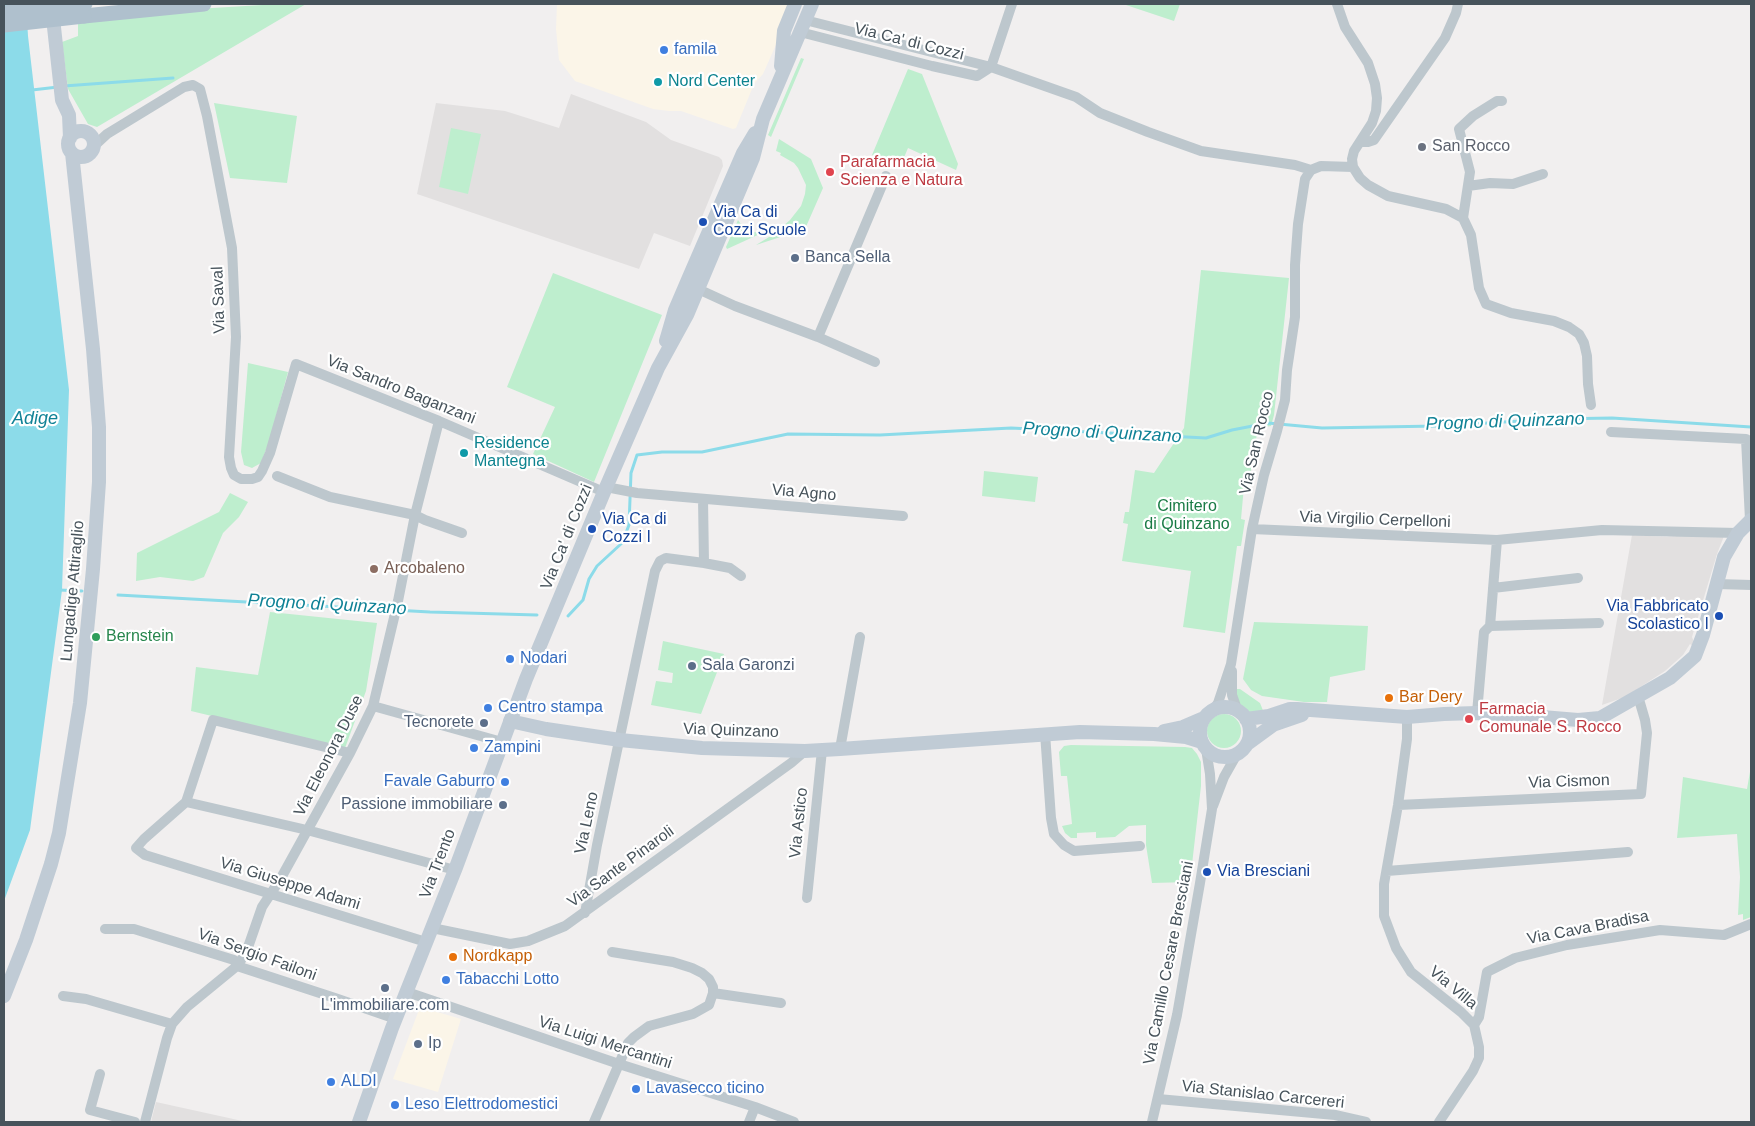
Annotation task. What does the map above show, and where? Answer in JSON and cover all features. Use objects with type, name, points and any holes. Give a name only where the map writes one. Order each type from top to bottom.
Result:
[{"type":"main road","points":[[4,13],[204,4]]},
{"type":"main road","points":[[4,25],[86,8]]},
{"type":"street","name":"Lungadige Attiraglio","points":[[52,4],[62,100],[69,115],[90,138],[91,152],[78,154]]},
{"type":"street","points":[[779,81],[784,31],[795,4]]},
{"type":"street","name":"Via Ca' di Cozzi","points":[[510,721],[610,490],[658,368],[675,310],[743,153],[763,119],[812,4]]},
{"type":"street","points":[[991,67],[1012,4]]},
{"type":"street","points":[[1337,4],[1344,26],[1368,63],[1375,84],[1377,98],[1376,111],[1372,123],[1354,152],[1352,159],[1353,167],[1360,178],[1368,185],[1388,196],[1446,209],[1463,218],[1468,226],[1479,288],[1486,304],[1511,313],[1554,321],[1569,327],[1579,334],[1584,343],[1587,356],[1588,384],[1592,405]]},
{"type":"street","points":[[1361,142],[1374,140],[1445,38],[1456,14],[1458,4]]},
{"type":"street","points":[[803,26],[991,67],[1076,97],[1100,113],[1201,150],[1295,165],[1311,170],[1321,166],[1353,167]]},
{"type":"street","name":"Via Ca' di Cozzi","points":[[803,26],[816,37],[977,76],[991,67]]},
{"type":"street","name":"Via Saval","points":[[90,138],[106,134],[184,87],[192,85],[200,89],[207,116],[232,248],[236,336],[229,457],[230,468],[234,475],[241,479],[258,477],[262,471],[270,453],[296,364]]},
{"type":"street","points":[[1463,218],[1470,172],[1459,129],[1473,116],[1497,100],[1502,101]]},
{"type":"street","name":"Lungadige Attiraglio","points":[[4,996],[29,931],[59,833],[80,703],[91,595],[99,482],[99,428],[93,349],[75,180],[80,170],[78,154],[68,145],[70,138],[69,115]]},
{"type":"street","name":"Via Ca' di Cozzi","points":[[658,368],[687,315],[698,289],[753,158],[763,119]]},
{"type":"street","points":[[70,138],[76,132],[90,138]]},
{"type":"street","name":"Via San Rocco","points":[[1208,715],[1218,703],[1231,664],[1252,529],[1264,475],[1282,414],[1295,317],[1295,265],[1298,224],[1305,179],[1311,170]]},
{"type":"street","points":[[1468,186],[1490,183],[1513,184],[1543,174]]},
{"type":"street","points":[[818,337],[886,176]]},
{"type":"street","points":[[698,289],[735,306],[818,337],[875,362]]},
{"type":"street","name":"Via Sandro Baganzani","points":[[296,364],[610,490]]},
{"type":"street","name":"Via Eleonora Duse","points":[[237,966],[246,953],[262,907],[272,894],[308,830],[374,706],[415,515],[439,421]]},
{"type":"street","points":[[1242,749],[1273,725],[1294,716],[1320,711],[1407,717],[1477,713],[1585,719],[1600,718],[1670,678],[1695,656],[1703,635],[1724,557],[1738,533],[1751,520],[1746,439],[1611,432]]},
{"type":"street","points":[[277,476],[330,497],[415,515],[462,533]]},
{"type":"street","name":"Via Agno","points":[[610,490],[903,516]]},
{"type":"street","points":[[703,499],[704,563]]},
{"type":"street","name":"Via Virgilio Cerpelloni","points":[[1252,529],[1497,540],[1602,530],[1738,533]]},
{"type":"street","points":[[1477,713],[1484,632],[1490,626],[1497,540]]},
{"type":"street","points":[[620,740],[655,571],[660,561],[666,558],[704,563],[730,568],[740,576]]},
{"type":"street","points":[[1493,588],[1578,578]]},
{"type":"street","points":[[1717,584],[1751,585]]},
{"type":"street","points":[[1490,626],[1599,623]]},
{"type":"street","points":[[840,749],[860,637]]},
{"type":"street","name":"Via San Rocco","points":[[1231,664],[1232,695],[1242,715]]},
{"type":"street","name":"Via Cismon","points":[[1398,804],[1641,794],[1647,733],[1638,696]]},
{"type":"street","points":[[374,706],[502,742]]},
{"type":"street","name":"Via Quinzano","points":[[1154,734],[1183,727],[1222,708],[1228,708],[1242,715],[1269,716],[1290,709],[1320,711]]},
{"type":"street","points":[[1204,746],[1200,733],[1201,726],[1208,715]]},
{"type":"street","points":[[1242,715],[1250,733],[1242,749]]},
{"type":"street","name":"Via Villa","points":[[1407,717],[1398,804],[1384,884],[1384,916],[1396,948],[1411,972],[1462,1012],[1474,1025],[1479,1058],[1457,1097],[1439,1122]]},
{"type":"street","points":[[350,753],[214,720],[186,802],[308,830],[455,870]]},
{"type":"street","name":"Via Quinzano","points":[[510,721],[546,729],[620,740],[702,748],[822,750],[1015,737],[1045,733],[1090,732],[1154,734],[1186,738],[1204,746],[1213,754],[1222,757],[1231,756],[1242,749]]},
{"type":"street","name":"Via Trento","points":[[359,1122],[396,1019],[455,870],[510,721]]},
{"type":"street","points":[[1045,733],[1051,818],[1054,834],[1064,845],[1074,851],[1140,846]]},
{"type":"street","name":"Via Leno","points":[[585,913],[597,845],[620,740]]},
{"type":"street","name":"Via Camillo Cesare Bresciani","points":[[1204,746],[1210,774],[1212,809]]},
{"type":"street","name":"Via Camillo Cesare Bresciani","points":[[1152,1122],[1178,1015],[1212,809],[1224,777],[1242,749]]},
{"type":"street","name":"Via Sante Pinaroli","points":[[432,928],[510,944],[539,938],[565,926],[791,763],[805,750]]},
{"type":"street","name":"Via Astico","points":[[806,898],[822,750]]},
{"type":"street","name":"Via Giuseppe Adami","points":[[186,802],[136,848],[145,855],[426,942]]},
{"type":"street","points":[[1387,871],[1628,852]]},
{"type":"street","name":"Via Cava Bradisa","points":[[1474,1025],[1479,1017],[1488,972],[1515,958],[1567,945],[1660,930],[1724,935],[1751,924]]},
{"type":"street","name":"Via Sergio Failoni","points":[[105,929],[134,929],[234,960],[237,966],[396,1019]]},
{"type":"street","points":[[594,1122],[628,1043],[649,1026],[692,1014],[708,1005],[713,993],[709,979],[692,968],[673,962],[612,952]]},
{"type":"street","points":[[145,1122],[172,1024],[187,1007],[237,966]]},
{"type":"street","name":"Via Luigi Mercantini","points":[[407,992],[794,1122]]},
{"type":"street","points":[[713,993],[781,1003]]},
{"type":"street","points":[[64,996],[86,999],[172,1024]]},
{"type":"street","points":[[100,1074],[90,1110],[135,1122]]},
{"type":"street","name":"Via Stanislao Carcereri","points":[[1158,1099],[1335,1116],[1366,1122]]},
{"type":"street","points":[[749,1122],[754,1107]]},
{"type":"shaded area","points":[[557,4],[794,4],[763,74],[754,84],[736,128],[733,129],[681,111],[653,109],[575,81],[559,60],[556,29]]},
{"type":"shaded area","points":[[571,94],[646,122],[671,140],[719,157],[722,160],[723,166],[690,246],[654,233],[639,269],[417,194],[436,103],[505,111],[559,128]]},
{"type":"shaded area","points":[[1726,531],[1717,554],[1692,637],[1697,650],[1690,644],[1683,655],[1665,671],[1625,697],[1602,705],[1632,535],[1667,537]]},
{"type":"shaded area","points":[[420,1007],[461,1019],[438,1092],[393,1079]]},
{"type":"shaded area","points":[[156,1102],[247,1122],[151,1122]]},
{"type":"green space","points":[[306,4],[97,127],[88,124],[68,89],[62,42],[78,36],[78,16]]},
{"type":"green space","points":[[1123,4],[1180,4],[1174,21]]},
{"type":"green space","points":[[801,58],[804,59],[771,137],[768,135]]},
{"type":"green space","points":[[908,69],[922,74],[958,164],[956,170],[908,148],[900,167],[872,155]]},
{"type":"green space","points":[[214,103],[297,116],[287,183],[230,178]]},
{"type":"green space","points":[[451,128],[481,134],[468,194],[439,187]]},
{"type":"green space","points":[[779,139],[811,159],[823,188],[805,229],[756,245],[774,234],[790,220],[801,206],[805,194],[806,185],[798,168],[794,163],[776,151]]},
{"type":"green space","points":[[738,220],[746,231],[762,233],[727,249],[726,247]]},
{"type":"green space","name":"Cimitero di Quinzano","points":[[1201,270],[1289,278],[1274,415],[1271,426],[1258,428],[1248,487],[1244,486],[1241,519],[1245,520],[1241,546],[1237,546],[1225,633],[1183,627],[1191,571],[1122,561],[1128,524],[1123,523],[1125,512],[1129,512],[1135,470],[1154,473],[1184,428]]},
{"type":"green space","points":[[553,273],[662,315],[594,482],[533,454],[555,407],[507,387]]},
{"type":"green space","points":[[248,363],[288,372],[269,442],[261,463],[252,468],[244,465],[241,452]]},
{"type":"green space","points":[[984,471],[1038,477],[1035,502],[982,496]]},
{"type":"green space","points":[[230,493],[248,502],[239,517],[223,533],[204,577],[193,581],[160,577],[136,581],[137,553],[219,512]]},
{"type":"green space","points":[[270,612],[377,623],[366,691],[345,748],[191,711],[196,667],[258,675]]},
{"type":"green space","points":[[1254,622],[1368,626],[1365,670],[1330,677],[1327,702],[1304,702],[1262,696],[1251,690],[1243,679]]},
{"type":"green space","points":[[663,641],[724,654],[701,714],[651,705],[656,681],[672,683],[673,673],[658,670]]},
{"type":"green space","points":[[1235,689],[1240,689],[1260,703],[1264,713],[1246,713],[1241,709]]},
{"type":"green space","points":[[1224,714],[1231,715],[1236,719],[1240,724],[1240,738],[1236,743],[1231,747],[1224,748],[1217,747],[1212,743],[1208,738],[1207,731],[1208,724],[1212,719],[1217,715]]},
{"type":"green space","points":[[1064,746],[1192,748],[1201,762],[1201,786],[1190,882],[1152,883],[1146,845],[1146,825],[1129,826],[1115,837],[1096,838],[1096,832],[1077,833],[1077,838],[1071,838],[1065,833],[1062,826],[1072,824],[1067,776],[1061,776],[1059,752]]},
{"type":"green space","points":[[1751,766],[1751,917],[1743,920],[1743,914],[1738,915],[1740,877],[1737,834],[1677,838],[1683,777],[1747,789]]},
{"type":"water","name":"Adige","points":[[4,4],[26,4],[28,36],[69,390],[62,590],[30,830],[4,901]]},
{"type":"waterway","points":[[64,86],[173,78]]},
{"type":"waterway","points":[[32,90],[58,87]]},
{"type":"waterway","name":"Progno di Quinzano","points":[[568,616],[583,600],[589,579],[597,566],[622,543],[629,525],[631,473],[637,455],[662,452],[702,452],[788,434],[880,435],[1011,428],[1206,438],[1232,430],[1268,423],[1322,428],[1437,426],[1554,419],[1612,418],[1751,427]]},
{"type":"waterway","points":[[59,590],[82,591]]},
{"type":"waterway","name":"Progno di Quinzano","points":[[118,595],[430,612],[537,615]]},
{"type":"place","name":"famila","points":[[664,50]]},
{"type":"place","name":"Nord Center","points":[[658,82]]},
{"type":"place","name":"San Rocco","points":[[1422,147]]},
{"type":"place","name":"Parafarmacia Scienza e Natura","points":[[830,172]]},
{"type":"place","name":"Via Ca di Cozzi Scuole","points":[[703,222]]},
{"type":"place","name":"Banca Sella","points":[[795,258]]},
{"type":"place","name":"Residence Mantegna","points":[[464,453]]},
{"type":"place","name":"Via Ca di Cozzi I","points":[[592,529]]},
{"type":"place","name":"Arcobaleno","points":[[374,569]]},
{"type":"place","name":"Via Fabbricato Scolastico I","points":[[1719,616]]},
{"type":"place","name":"Bernstein","points":[[96,637]]},
{"type":"place","name":"Nodari","points":[[510,659]]},
{"type":"place","name":"Sala Garonzi","points":[[692,666]]},
{"type":"place","name":"Bar Dery","points":[[1389,698]]},
{"type":"place","name":"Centro stampa","points":[[488,708]]},
{"type":"place","name":"Farmacia Comunale S. Rocco","points":[[1469,719]]},
{"type":"place","name":"Tecnorete","points":[[484,723]]},
{"type":"place","name":"Zampini","points":[[474,748]]},
{"type":"place","name":"Favale Gaburro","points":[[505,782]]},
{"type":"place","name":"Passione immobiliare","points":[[503,805]]},
{"type":"place","name":"Via Bresciani","points":[[1207,872]]},
{"type":"place","name":"Nordkapp","points":[[453,957]]},
{"type":"place","name":"Tabacchi Lotto","points":[[446,980]]},
{"type":"place","name":"L'immobiliare.com","points":[[385,988]]},
{"type":"place","name":"Ip","points":[[418,1044]]},
{"type":"place","name":"ALDI","points":[[331,1082]]},
{"type":"place","name":"Lavasecco ticino","points":[[636,1089]]},
{"type":"place","name":"Leso Elettrodomestici","points":[[395,1105]]}]
